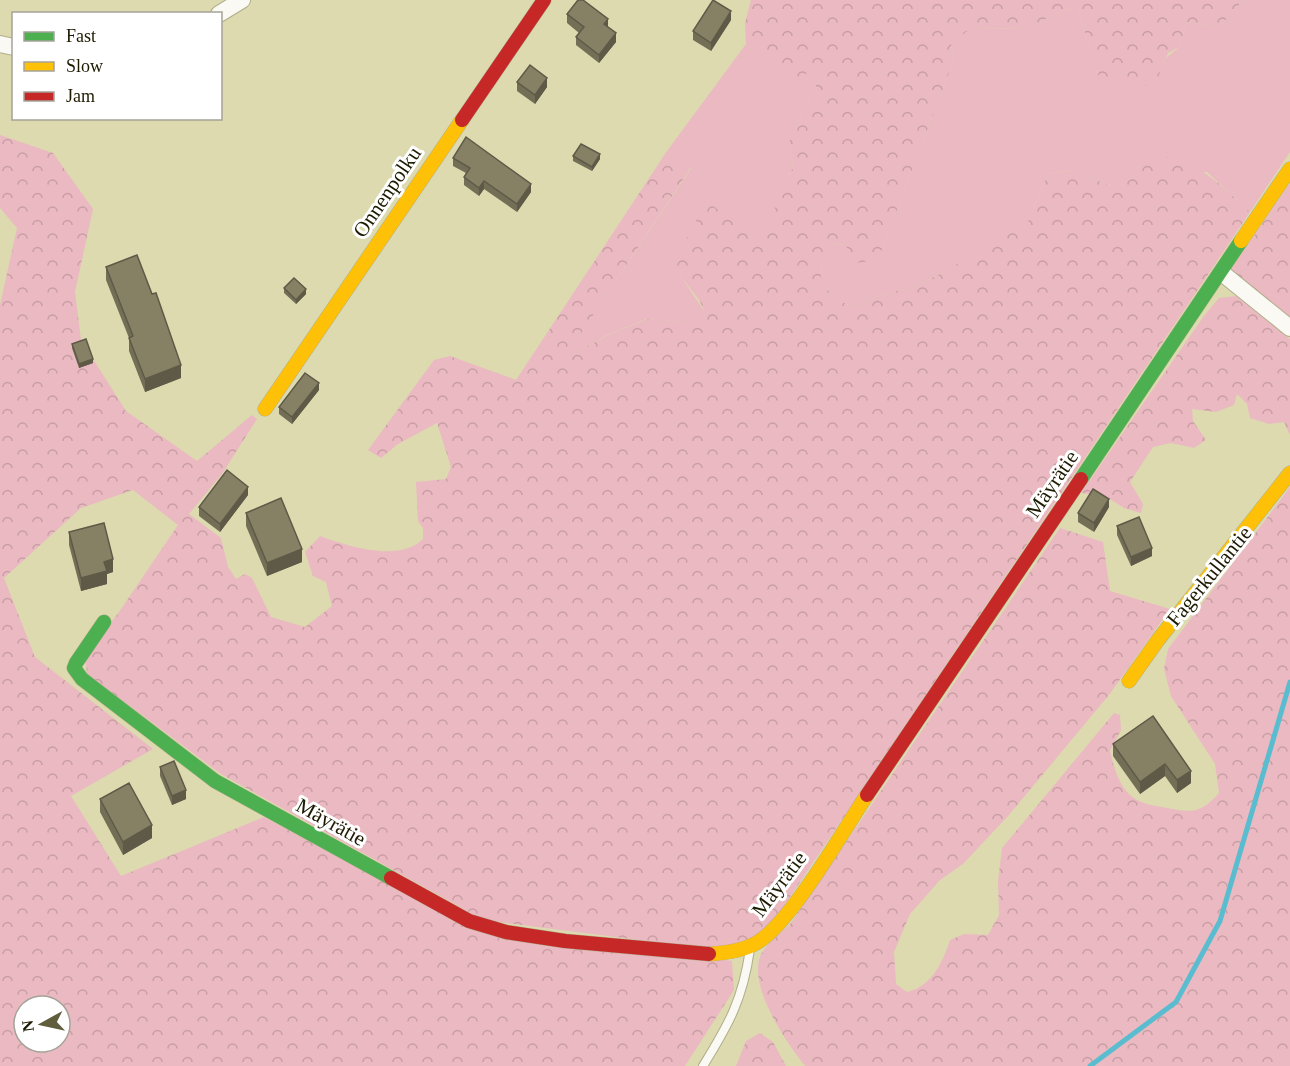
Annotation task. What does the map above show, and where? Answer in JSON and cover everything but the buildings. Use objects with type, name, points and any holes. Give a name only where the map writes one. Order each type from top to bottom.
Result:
[{"type":"street","points":[[222,12],[243,0]]},
{"type":"street","name":"Onnenpolku","points":[[265,409],[544,0]]},
{"type":"street","name":"Mäyrätie","points":[[104,622],[92,641],[75,659],[74,668],[82,679],[215,781],[469,921],[488,928],[558,940],[697,953],[727,952],[751,946],[761,940],[788,912],[1222,273],[1290,168]]},
{"type":"street","points":[[1222,273],[1290,328]]},
{"type":"street","name":"Fagerkullantie","points":[[1129,681],[1158,640],[1290,473]]},
{"type":"lane","points":[[703,1066],[731,1022],[744,983],[751,946]]},
{"type":"green space","points":[[751,0],[1243,0],[1220,27],[1187,22],[1179,47],[1168,53],[1157,80],[1144,86],[1098,75],[1078,10],[1069,8],[1027,28],[970,29],[951,43],[954,60],[881,252],[870,261],[857,263],[845,245],[834,243],[822,258],[821,278],[832,297],[855,308],[873,298],[917,285],[947,271],[994,238],[1027,224],[1048,174],[1069,170],[1109,185],[1148,161],[1167,157],[1180,160],[1206,174],[1250,212],[778,915],[755,938],[716,950],[483,920],[221,774],[87,674],[85,656],[119,612],[178,525],[133,490],[81,508],[4,578],[35,657],[153,749],[71,796],[121,876],[264,817],[462,923],[732,961],[734,990],[685,1066],[0,1066],[0,305],[17,228],[0,208],[0,135],[53,153],[93,209],[75,292],[81,340],[126,411],[197,461],[252,415],[257,419],[222,474],[189,514],[221,538],[228,567],[236,579],[245,574],[252,578],[271,617],[305,627],[332,606],[326,582],[313,576],[305,552],[320,536],[358,548],[387,551],[413,546],[423,539],[423,528],[418,521],[416,482],[446,479],[451,467],[437,423],[398,444],[381,458],[368,450],[434,360],[450,356],[516,380],[667,151],[692,166],[564,359],[608,335],[647,319],[685,322],[708,318],[699,300],[672,265],[707,201],[743,230],[768,224],[793,167],[789,142],[823,71],[818,67],[800,77],[775,72],[746,44],[745,23]]},
{"type":"green space","points":[[1243,0],[1290,0],[1290,152],[1250,212],[1207,172],[1130,174],[1109,185],[1069,170],[1048,174],[1027,224],[947,271],[917,285],[873,298],[855,308],[832,297],[821,278],[822,258],[834,243],[881,252],[954,60],[951,43],[970,29],[1027,28],[1069,8],[1078,10],[1098,75],[1157,80],[1166,58],[1179,47],[1187,22],[1220,27]]},
{"type":"green space","points":[[746,44],[775,72],[818,66],[823,71],[789,142],[793,167],[768,225],[743,230],[707,202],[673,265],[709,318],[685,322],[646,319],[607,335],[563,360],[692,167],[667,151]]},
{"type":"green space","points":[[1290,183],[1290,320],[1230,271]]},
{"type":"green space","points":[[1236,296],[1290,339],[1290,435],[1284,422],[1269,424],[1250,418],[1247,404],[1237,394],[1234,405],[1216,412],[1192,409],[1193,421],[1206,440],[1194,448],[1171,443],[1153,447],[1130,482],[1143,504],[1141,513],[1124,508],[1105,496],[1081,493],[1204,316],[1219,298]]},
{"type":"green space","points":[[1290,487],[1290,1066],[805,1066],[788,1043],[764,999],[758,970],[762,952],[791,923],[1060,528],[1103,542],[1110,591],[1170,609],[1109,695],[1008,816],[963,864],[940,880],[910,914],[894,952],[896,984],[907,992],[923,985],[935,972],[950,940],[964,934],[988,935],[999,915],[998,881],[1002,848],[1114,713],[1120,715],[1121,730],[1110,751],[1119,779],[1124,789],[1132,796],[1148,804],[1187,811],[1205,806],[1219,793],[1215,764],[1171,696],[1164,669],[1168,649]]},
{"type":"green space","points":[[760,1033],[773,1042],[786,1066],[736,1066],[746,1041]]},
{"type":"waterway","points":[[1090,1066],[1176,1002],[1220,921],[1290,682]]},
{"type":"traffic: fast","points":[[1081,479],[1241,241]]},
{"type":"traffic: fast","points":[[104,622],[74,668],[82,679],[215,781],[391,878]]},
{"type":"traffic: slow","points":[[265,409],[462,120]]},
{"type":"traffic: slow","points":[[1241,241],[1290,169]]},
{"type":"traffic: slow","points":[[1129,681],[1158,640],[1290,473]]},
{"type":"traffic: slow","points":[[709,954],[747,948],[758,942],[786,916],[867,795]]},
{"type":"traffic: jam","points":[[462,120],[544,0]]},
{"type":"traffic: jam","points":[[867,795],[1081,479]]},
{"type":"traffic: jam","points":[[391,878],[469,921],[506,932],[565,941],[709,954]]}]
